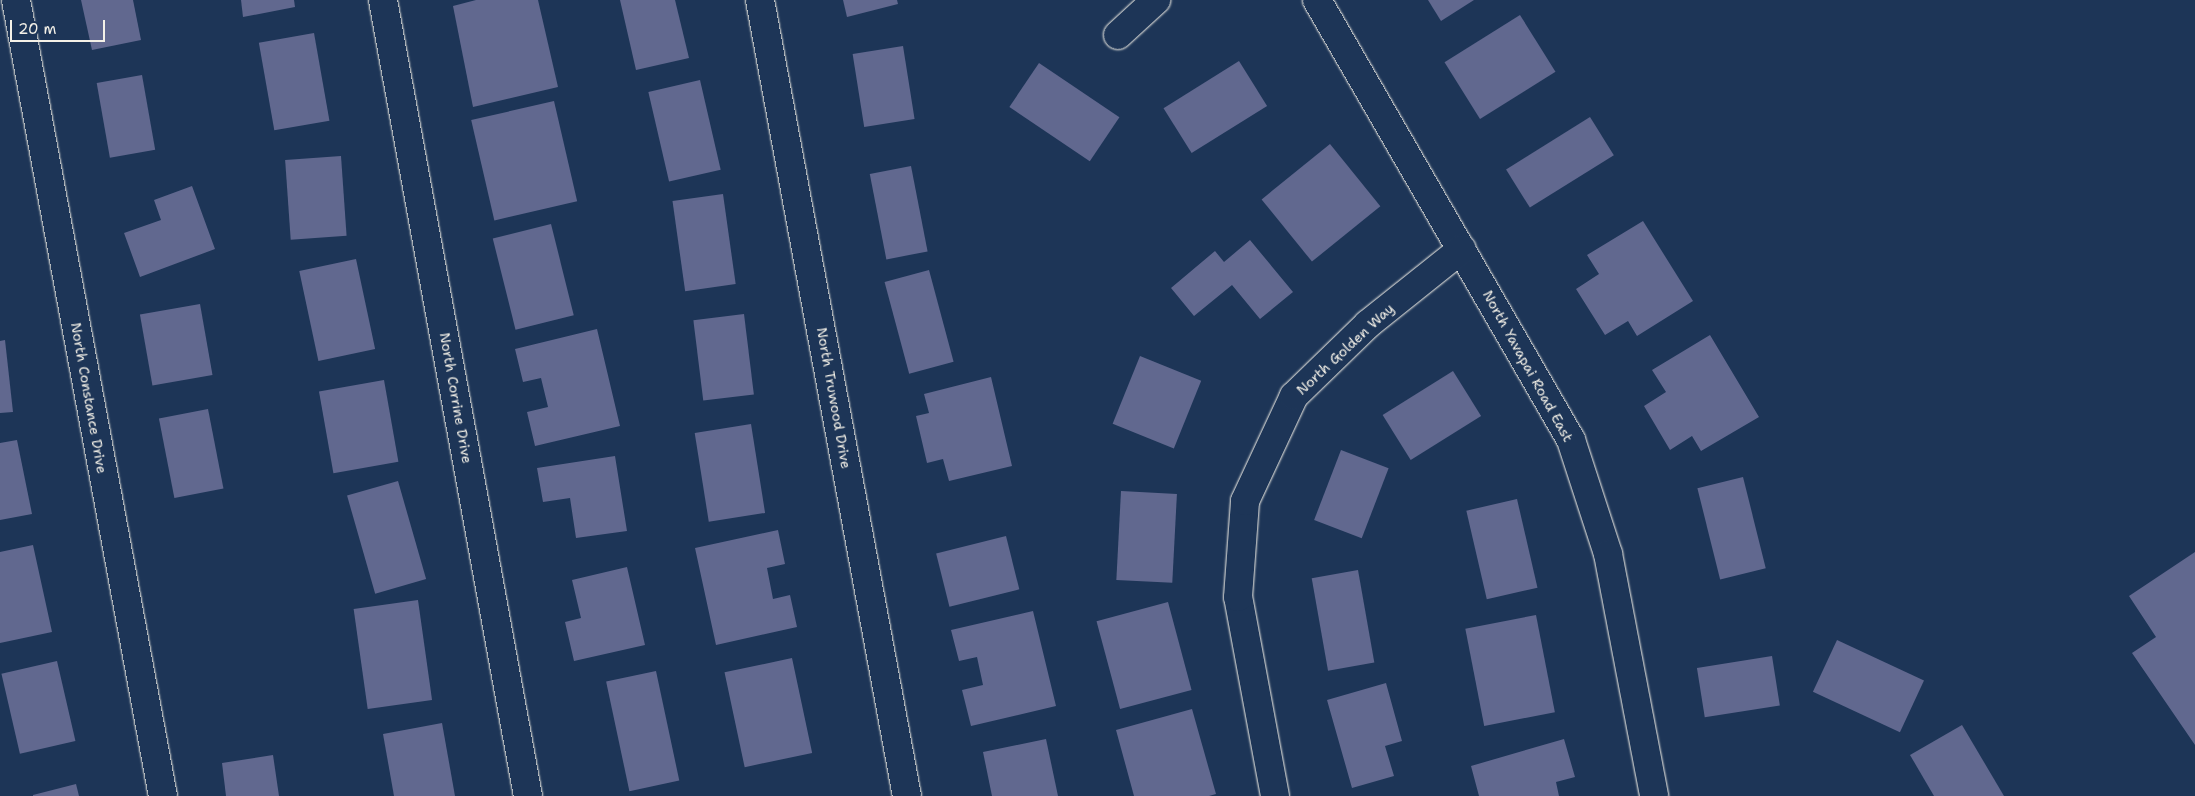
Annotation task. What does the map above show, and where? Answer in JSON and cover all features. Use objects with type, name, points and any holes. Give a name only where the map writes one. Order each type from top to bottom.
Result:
[{"type":"street","name":"North Constance Drive","points":[[16,0],[162,796]]},
{"type":"street","name":"North Corrine Drive","points":[[383,0],[528,796]]},
{"type":"street","name":"North Truwood Drive","points":[[760,0],[907,796]]},
{"type":"street","points":[[1118,35],[1156,0]]},
{"type":"street","name":"North Yavapai Road East","points":[[1317,0],[1571,440],[1608,554],[1654,796]]},
{"type":"street","name":"North Golden Way","points":[[1275,796],[1238,597],[1246,501],[1294,396],[1368,324],[1462,249]]},
{"type":"building","points":[[81,0],[133,0],[141,40],[92,50]]},
{"type":"building","points":[[241,0],[294,0],[295,7],[243,17]]},
{"type":"building","points":[[476,0],[538,0],[558,87],[473,107],[453,6]]},
{"type":"building","points":[[620,0],[675,0],[689,58],[636,70]]},
{"type":"building","points":[[843,0],[897,0],[898,4],[847,17]]},
{"type":"building","points":[[1428,0],[1474,0],[1441,21]]},
{"type":"building","points":[[1520,15],[1556,72],[1480,119],[1445,62]]},
{"type":"building","points":[[314,33],[329,121],[274,130],[259,43]]},
{"type":"building","points":[[903,46],[915,119],[864,127],[853,54]]},
{"type":"building","points":[[1239,61],[1267,106],[1192,153],[1164,108]]},
{"type":"building","points":[[1039,63],[1119,117],[1090,161],[1009,107]]},
{"type":"building","points":[[142,75],[155,150],[110,158],[97,83]]},
{"type":"building","points":[[700,80],[721,170],[669,182],[648,92]]},
{"type":"building","points":[[554,101],[577,201],[494,220],[471,120]]},
{"type":"building","points":[[1590,117],[1614,155],[1530,208],[1506,169]]},
{"type":"building","points":[[1330,144],[1380,206],[1312,262],[1262,199]]},
{"type":"building","points":[[341,156],[347,236],[291,240],[285,160]]},
{"type":"building","points":[[911,166],[928,251],[886,259],[870,174]]},
{"type":"building","points":[[192,186],[215,249],[140,277],[124,233],[161,220],[154,200]]},
{"type":"building","points":[[723,194],[736,284],[685,291],[672,201]]},
{"type":"building","points":[[1643,221],[1693,301],[1637,336],[1628,321],[1605,335],[1576,289],[1599,274],[1587,255]]},
{"type":"building","points":[[551,224],[574,315],[516,330],[493,239]]},
{"type":"building","points":[[1250,240],[1293,292],[1260,319],[1232,285],[1194,316],[1171,288],[1215,251],[1224,262]]},
{"type":"building","points":[[356,259],[375,349],[318,361],[299,271]]},
{"type":"building","points":[[929,270],[954,362],[909,374],[885,282]]},
{"type":"building","points":[[200,304],[213,375],[152,385],[140,315]]},
{"type":"building","points":[[744,314],[754,394],[703,401],[693,320]]},
{"type":"building","points":[[597,329],[620,426],[535,446],[527,412],[548,407],[541,378],[523,382],[515,349]]},
{"type":"building","points":[[1710,335],[1759,417],[1701,451],[1692,436],[1670,450],[1644,406],[1666,392],[1652,370]]},
{"type":"building","points":[[5,340],[13,412],[0,413],[0,341]]},
{"type":"building","points":[[1140,356],[1201,381],[1174,448],[1113,424]]},
{"type":"building","points":[[1453,371],[1481,416],[1411,460],[1383,415]]},
{"type":"building","points":[[991,377],[1012,466],[949,481],[943,459],[927,463],[916,416],[929,413],[924,394]]},
{"type":"building","points":[[384,380],[398,462],[333,473],[319,391]]},
{"type":"building","points":[[208,409],[223,489],[174,498],[159,419]]},
{"type":"building","points":[[751,424],[765,513],[709,522],[695,433]]},
{"type":"building","points":[[17,440],[32,514],[0,520],[0,443]]},
{"type":"building","points":[[1341,450],[1389,468],[1362,538],[1314,520]]},
{"type":"building","points":[[615,456],[627,531],[576,538],[570,498],[543,502],[537,468]]},
{"type":"building","points":[[1743,477],[1766,568],[1720,580],[1697,488]]},
{"type":"building","points":[[398,481],[426,579],[375,594],[347,496]]},
{"type":"building","points":[[1121,491],[1177,494],[1172,583],[1116,580]]},
{"type":"building","points":[[1517,499],[1537,588],[1487,599],[1466,511]]},
{"type":"building","points":[[778,530],[785,564],[767,568],[773,599],[790,595],[797,627],[716,645],[695,548]]},
{"type":"building","points":[[1006,536],[1019,589],[949,607],[936,553]]},
{"type":"building","points":[[33,545],[52,632],[0,643],[0,552]]},
{"type":"building","points":[[2195,552],[2195,745],[2132,653],[2156,637],[2129,596]]},
{"type":"building","points":[[627,567],[645,645],[574,661],[565,622],[581,618],[572,580]]},
{"type":"building","points":[[1358,570],[1374,663],[1328,671],[1312,578]]},
{"type":"building","points":[[418,600],[432,700],[368,709],[354,609]]},
{"type":"building","points":[[1168,602],[1192,690],[1120,709],[1097,621]]},
{"type":"building","points":[[1033,611],[1056,706],[971,726],[962,690],[983,685],[977,657],[959,661],[951,630]]},
{"type":"building","points":[[1536,615],[1555,712],[1484,726],[1465,629]]},
{"type":"building","points":[[1837,640],[1924,681],[1900,732],[1813,692]]},
{"type":"building","points":[[1772,656],[1780,705],[1705,717],[1697,668]]},
{"type":"building","points":[[792,658],[812,753],[745,767],[725,672]]},
{"type":"building","points":[[57,661],[75,741],[20,754],[1,674]]},
{"type":"building","points":[[656,671],[679,781],[629,791],[606,682]]},
{"type":"building","points":[[1386,683],[1402,741],[1385,746],[1394,776],[1352,788],[1327,700]]},
{"type":"building","points":[[1192,709],[1216,794],[1209,796],[1134,796],[1116,730]]},
{"type":"building","points":[[442,723],[455,796],[394,796],[383,734]]},
{"type":"building","points":[[1962,725],[2004,796],[1934,796],[1910,755]]},
{"type":"building","points":[[1046,739],[1058,796],[992,796],[983,752]]},
{"type":"building","points":[[1564,739],[1575,777],[1556,782],[1559,796],[1479,796],[1471,766]]},
{"type":"building","points":[[273,755],[279,796],[226,796],[222,763]]},
{"type":"building","points":[[76,784],[79,796],[33,796],[33,795]]}]
